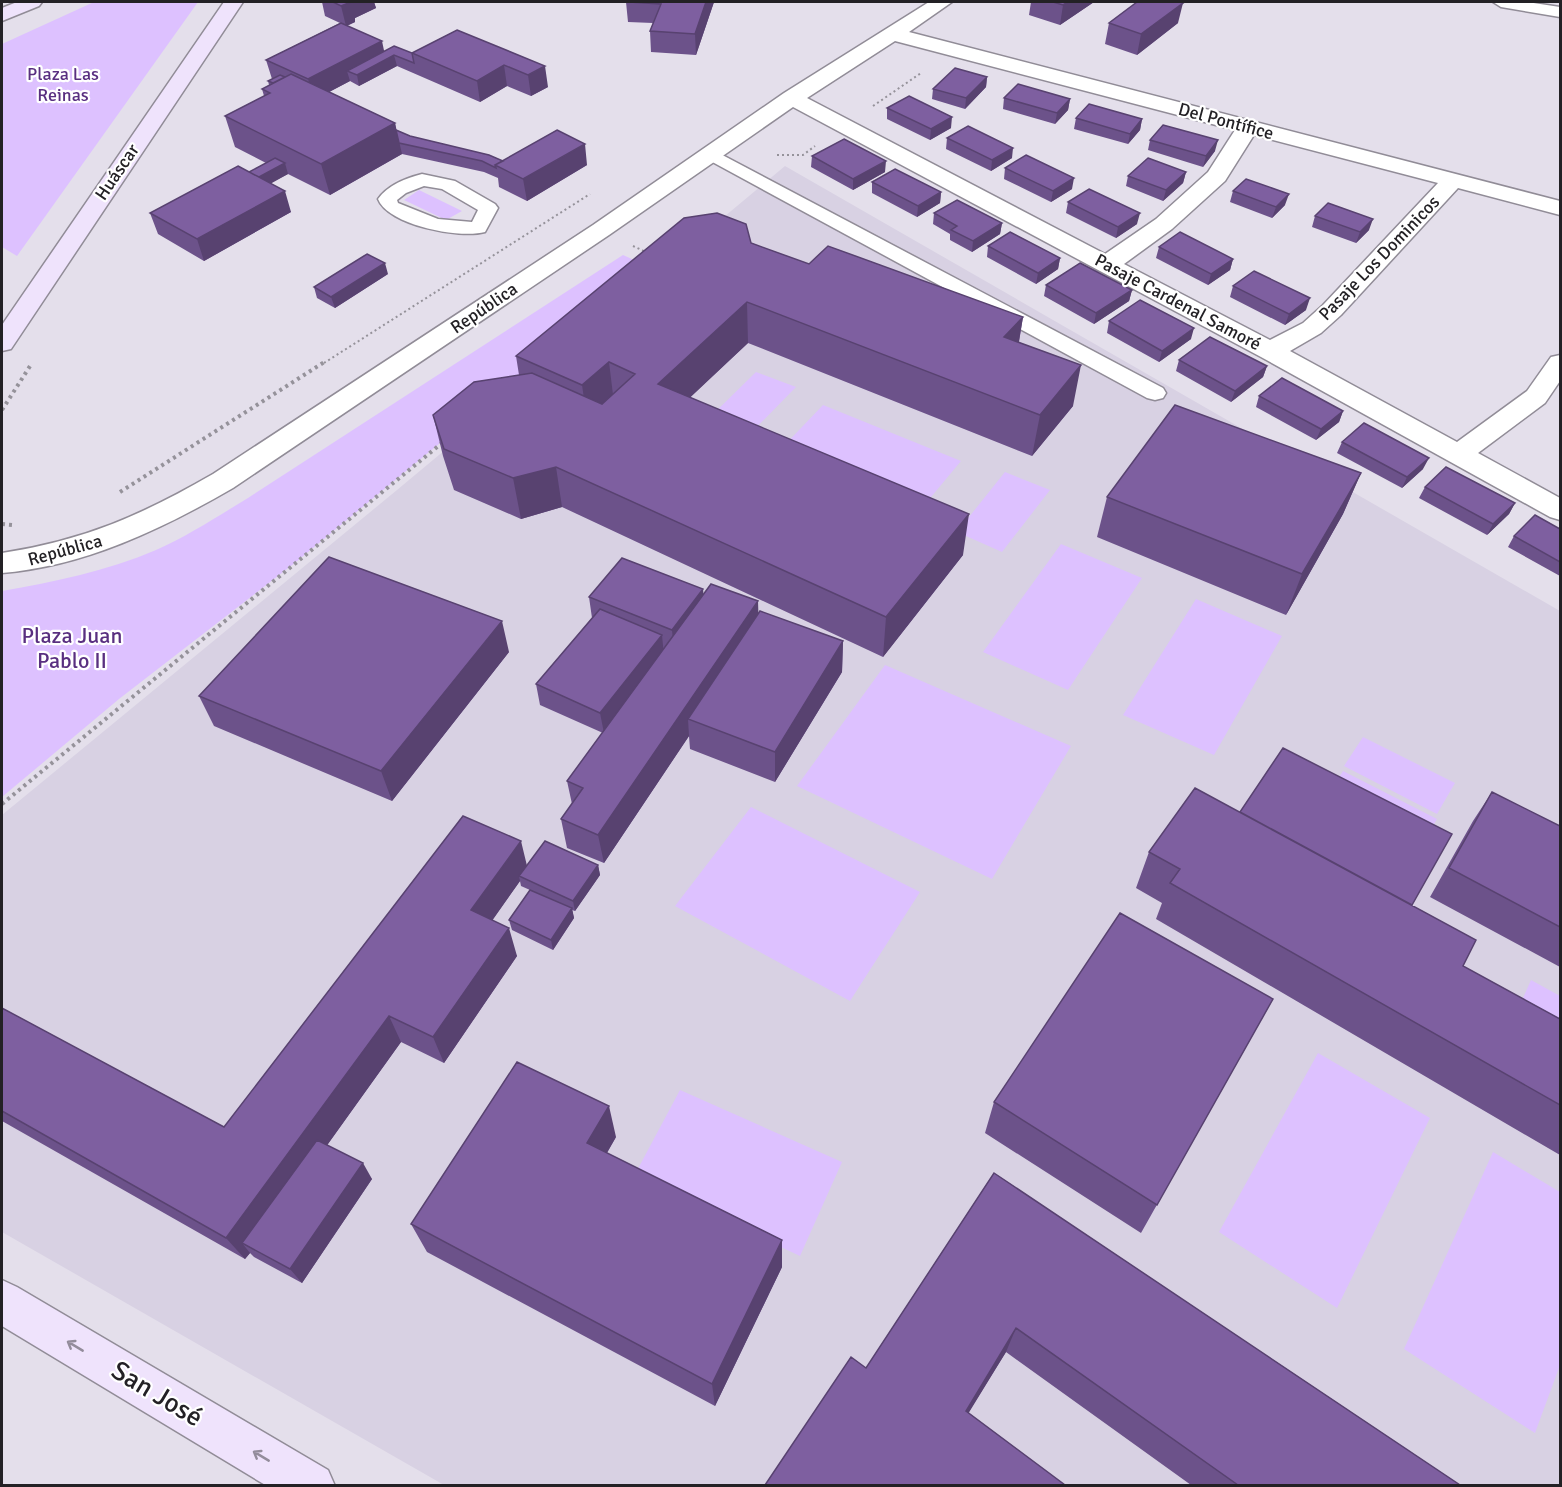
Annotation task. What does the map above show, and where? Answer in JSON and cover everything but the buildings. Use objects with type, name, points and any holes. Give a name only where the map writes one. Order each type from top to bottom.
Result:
[{"type":"street","points":[[2,15],[32,2]]},
{"type":"street","name":"Huáscar","points":[[2,343],[233,2]]},
{"type":"street","name":"República","points":[[2,563],[31,560],[120,535],[179,507],[253,461],[601,230],[792,98],[942,2]]},
{"type":"street","name":"Del Pontífice","points":[[892,34],[1560,208]]},
{"type":"street","name":"Pasaje Cardenal Samoré","points":[[792,98],[1270,351],[1560,510]]},
{"type":"street","points":[[1107,264],[1164,224],[1217,176],[1248,127]]},
{"type":"street","name":"Pasaje Los Dominicos","points":[[1270,351],[1312,327],[1332,310],[1453,180]]},
{"type":"street","points":[[1457,455],[1536,397],[1560,363]]},
{"type":"street","name":"San José","points":[[2,1302],[312,1485]]},
{"type":"lane","points":[[1501,2],[1560,12]]},
{"type":"lane","points":[[711,154],[1155,393]]},
{"type":"path","points":[[746,172],[774,155],[803,155],[953,50]]},
{"type":"path","points":[[113,496],[562,212]]},
{"type":"path","points":[[637,248],[646,242]]},
{"type":"path","points":[[2,804],[444,442]]},
{"type":"path","points":[[2,524],[19,525]]},
{"type":"shaded area","points":[[785,166],[1560,611],[1560,1485],[444,1485],[2,1232],[2,815],[397,490]]},
{"type":"green space","name":"Plaza Las Reinas","points":[[94,2],[198,2],[17,256],[2,247],[2,44]]},
{"type":"green space","points":[[419,190],[462,211],[446,220],[404,200]]},
{"type":"green space","name":"Plaza Juan Pablo II","points":[[623,255],[652,268],[296,562],[119,699],[2,797],[2,591],[99,570],[156,550],[203,526]]},
{"type":"green space","points":[[756,372],[796,387],[742,442],[702,425]]},
{"type":"green space","points":[[823,405],[961,461],[921,509],[780,450]]},
{"type":"green space","points":[[1005,472],[1050,490],[1002,552],[957,532]]},
{"type":"green space","points":[[1061,544],[1142,578],[1068,690],[983,652]]},
{"type":"green space","points":[[1196,599],[1282,636],[1214,755],[1123,715]]},
{"type":"green space","points":[[885,665],[1071,746],[992,879],[797,786]]},
{"type":"green space","points":[[1363,737],[1455,783],[1437,814],[1344,766]]},
{"type":"green space","points":[[1343,771],[1437,819],[1418,851],[1324,801]]},
{"type":"green space","points":[[751,807],[920,892],[850,1001],[675,906]]},
{"type":"green space","points":[[1531,980],[1560,996],[1560,1052],[1511,1025]]},
{"type":"green space","points":[[1318,1053],[1430,1118],[1337,1308],[1219,1232]]},
{"type":"green space","points":[[680,1090],[842,1162],[800,1256],[633,1178]]},
{"type":"green space","points":[[1493,1152],[1560,1192],[1560,1365],[1535,1433],[1404,1349]]}]
